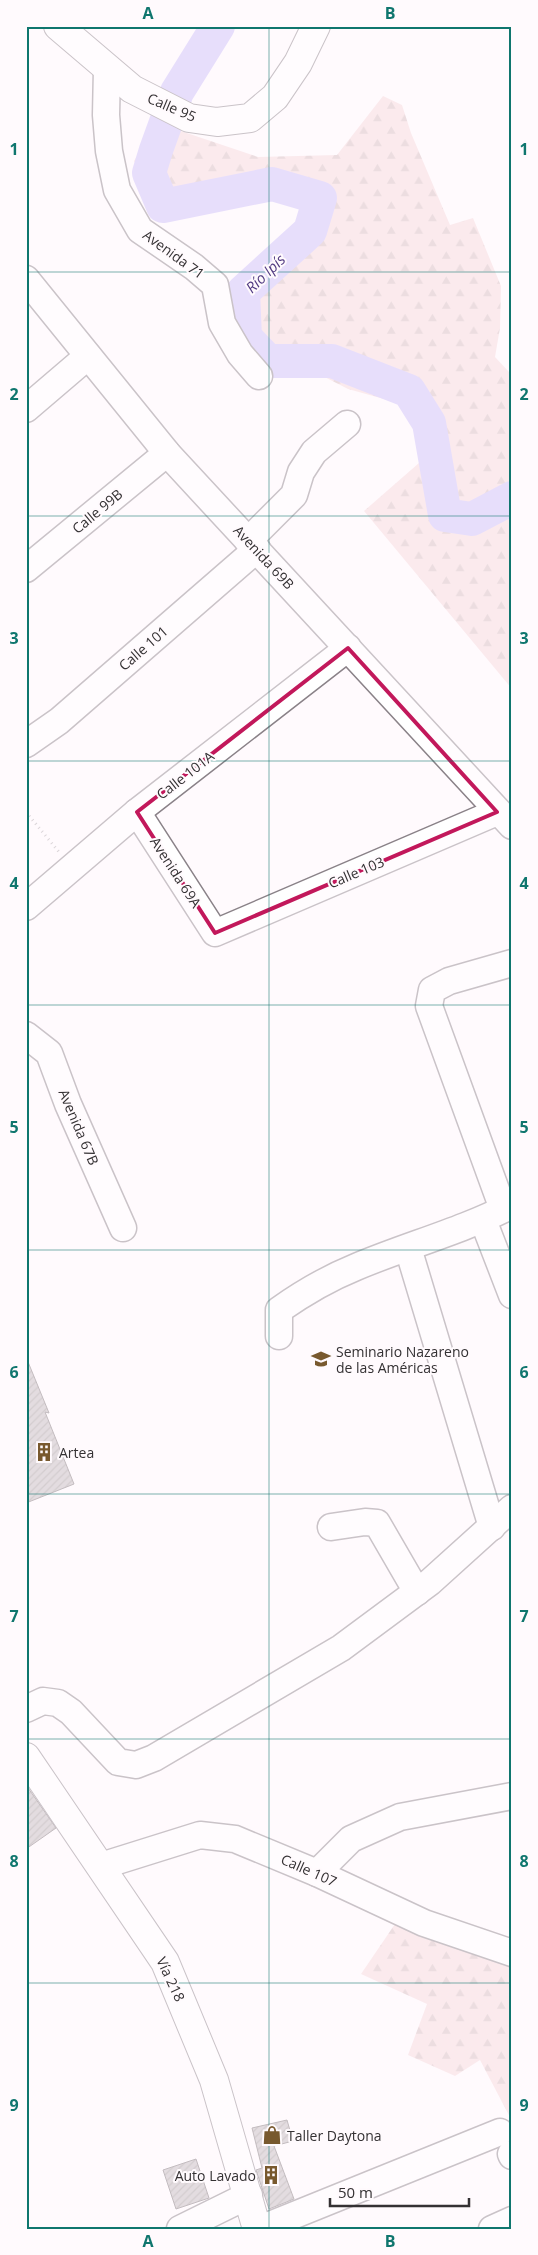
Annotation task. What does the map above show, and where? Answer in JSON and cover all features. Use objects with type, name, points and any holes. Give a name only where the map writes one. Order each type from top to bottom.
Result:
[{"type":"main road","points":[[58,26],[107,68]]},
{"type":"main road","name":"Calle 95","points":[[107,68],[132,89],[189,118],[217,122],[250,118],[275,97],[298,63],[316,26]]},
{"type":"main road","name":"Vía 218","points":[[29,1767],[101,1866],[165,1962],[214,2080],[258,2229]]},
{"type":"street","name":"Avenida 71","points":[[107,68],[106,115],[108,142],[117,190],[140,230],[194,267],[215,285],[222,322],[240,354],[259,376]]},
{"type":"street","name":"Avenida 69B","points":[[26,279],[167,453],[505,819]]},
{"type":"street","points":[[26,409],[88,356]]},
{"type":"street","name":"Calle 101","points":[[26,744],[59,721],[252,545],[294,494],[301,472],[314,452],[347,424]]},
{"type":"street","name":"Calle 99B","points":[[26,569],[167,453]]},
{"type":"street","name":"Calle 101A","points":[[26,907],[137,812],[348,648]]},
{"type":"street","name":"Avenida 69A","points":[[137,812],[214,933]]},
{"type":"street","name":"Calle 103","points":[[214,933],[505,819]]},
{"type":"street","points":[[512,963],[449,981],[432,990],[429,1006],[499,1211],[512,1295]]},
{"type":"street","name":"Avenida 67B","points":[[26,1035],[50,1053],[68,1104],[124,1228]]},
{"type":"street","points":[[279,1336],[279,1310],[303,1293],[354,1267],[408,1248],[499,1211]]},
{"type":"street","points":[[408,1248],[492,1527]]},
{"type":"street","points":[[26,1709],[43,1701],[58,1702],[71,1712],[118,1762],[136,1765],[154,1758],[341,1648],[417,1592],[512,1508]]},
{"type":"street","points":[[331,1527],[365,1522],[376,1523],[417,1592]]},
{"type":"street","points":[[317,1873],[351,1839],[400,1817],[512,1796]]},
{"type":"street","name":"Calle 107","points":[[101,1866],[200,1836],[235,1838],[317,1873],[424,1923],[512,1954]]},
{"type":"street","points":[[258,2229],[508,2147]]},
{"type":"street","points":[[180,2229],[249,2195]]},
{"type":"street","points":[[492,2229],[512,2220]]},
{"type":"path","points":[[26,812],[72,868]]},
{"type":"highlighted area","points":[[348,648],[497,812],[215,933],[137,812]]},
{"type":"green space","points":[[383,96],[402,105],[411,133],[450,225],[473,218],[501,286],[500,328],[495,357],[512,375],[512,689],[364,511],[427,456],[402,404],[348,389],[276,352],[256,335],[250,297],[315,241],[325,197],[286,178],[189,194],[148,192],[134,161],[157,123],[258,157],[337,155]]},
{"type":"green space","points":[[395,1924],[512,1962],[512,2121],[480,2060],[455,2076],[408,2055],[427,2004],[361,1974]]},
{"type":"building","name":"Artea","points":[[26,1357],[49,1413],[45,1412],[74,1484],[26,1503]]},
{"type":"building","points":[[26,1785],[56,1828],[26,1849]]},
{"type":"building","points":[[287,2120],[293,2141],[274,2146],[294,2199],[269,2209],[256,2170],[262,2168],[252,2128]]},
{"type":"building","points":[[196,2159],[209,2198],[176,2209],[163,2170]]},
{"type":"waterway","name":"Río Ipís","points":[[218,26],[177,92],[156,150],[149,173],[163,206],[272,184],[320,198],[310,231],[243,292],[245,337],[268,361],[332,361],[409,391],[429,423],[445,515],[472,519],[512,498]]},
{"type":"place","name":"Seminario Nazareno de las Américas","points":[[321,1359]]},
{"type":"place","name":"Artea","points":[[44,1452]]},
{"type":"place","name":"Taller Daytona","points":[[272,2135]]},
{"type":"place","name":"Auto Lavado","points":[[271,2175]]}]
